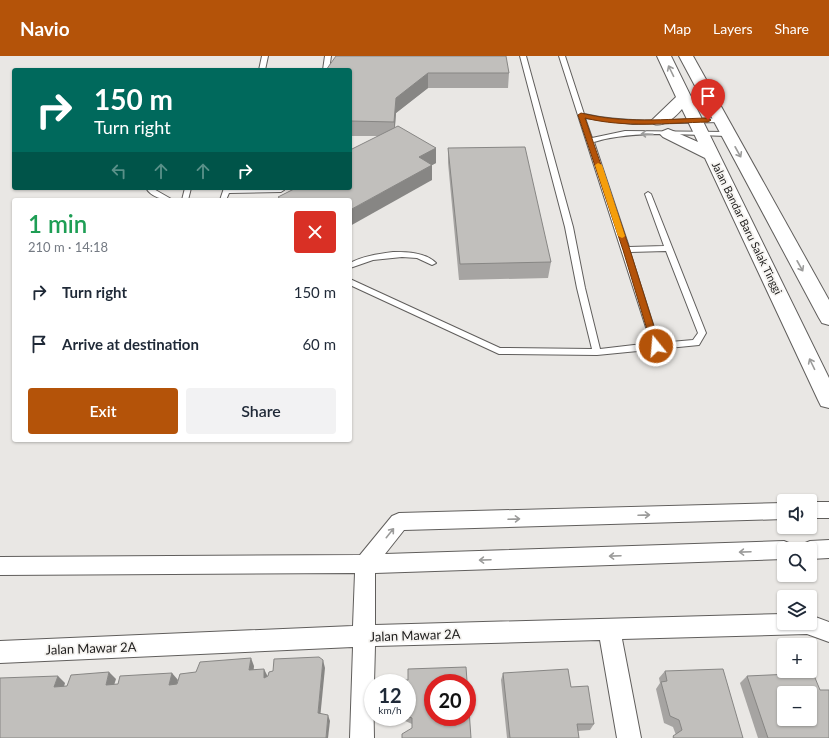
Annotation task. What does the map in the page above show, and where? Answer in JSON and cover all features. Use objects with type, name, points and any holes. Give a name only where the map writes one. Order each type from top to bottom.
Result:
[{"type":"main road","name":"Jalan Bandar Baru Salak Tinggi","points":[[664,56],[829,400]]},
{"type":"main road","points":[[686,56],[829,318]]},
{"type":"main road","points":[[684,97],[673,110],[664,128],[712,155]]},
{"type":"street","points":[[817,510],[829,510]]},
{"type":"street","points":[[362,738],[365,564],[399,522],[777,511]]},
{"type":"street","points":[[817,550],[829,549]]},
{"type":"street","points":[[0,566],[365,564],[777,550]]},
{"type":"street","name":"Jalan Mawar 2A","points":[[0,652],[364,636],[807,624],[829,632]]},
{"type":"street","points":[[609,629],[629,738]]},
{"type":"lane","points":[[262,68],[265,56]]},
{"type":"lane","points":[[326,68],[328,56]]},
{"type":"lane","points":[[523,56],[569,227],[581,288],[597,352]]},
{"type":"lane","points":[[562,56],[656,346]]},
{"type":"lane","points":[[581,115],[602,120],[664,128],[725,127]]},
{"type":"lane","points":[[590,141],[606,136],[664,128],[725,127]]},
{"type":"lane","points":[[150,190],[166,198]]},
{"type":"lane","points":[[226,190],[281,190]]},
{"type":"lane","points":[[352,283],[499,351],[597,352],[696,343],[702,333],[648,194]]},
{"type":"lane","points":[[626,250],[669,248]]},
{"type":"lane","points":[[352,265],[359,261],[391,254],[418,256],[432,263]]},
{"type":"building","points":[[336,56],[506,56],[509,73],[428,73],[396,98],[394,122],[352,121],[352,68],[327,68]]},
{"type":"building","points":[[398,126],[436,148],[419,157],[432,165],[352,209],[352,198],[278,197],[292,190],[352,190],[352,149]]},
{"type":"building","points":[[525,147],[551,262],[460,264],[448,148]]},
{"type":"building","points":[[319,657],[323,660],[318,713],[328,715],[326,738],[0,738],[0,678],[58,676],[54,687],[67,686],[71,675],[109,672],[106,685],[118,684],[120,676],[172,673],[169,685],[177,684],[180,674],[196,672],[200,662],[251,658],[249,670],[264,669],[264,678],[268,676],[269,672],[273,671],[274,659]]},
{"type":"building","points":[[466,667],[466,674],[424,674],[424,726],[470,726],[471,738],[402,738],[402,734],[412,728],[412,726],[416,726],[416,674],[408,674],[408,669]]},
{"type":"building","points":[[568,669],[571,687],[588,686],[594,724],[577,724],[579,738],[510,738],[503,673]]},
{"type":"building","points":[[723,669],[743,738],[674,738],[673,736],[682,730],[679,720],[670,716],[661,682],[667,681],[665,671]]},
{"type":"building","points":[[777,675],[777,678],[815,678],[820,690],[829,690],[829,738],[768,738],[747,676]]},
{"type":"slow traffic","points":[[598,165],[622,236]]},
{"type":"route","points":[[656,346],[581,115],[622,123],[708,120]]}]
